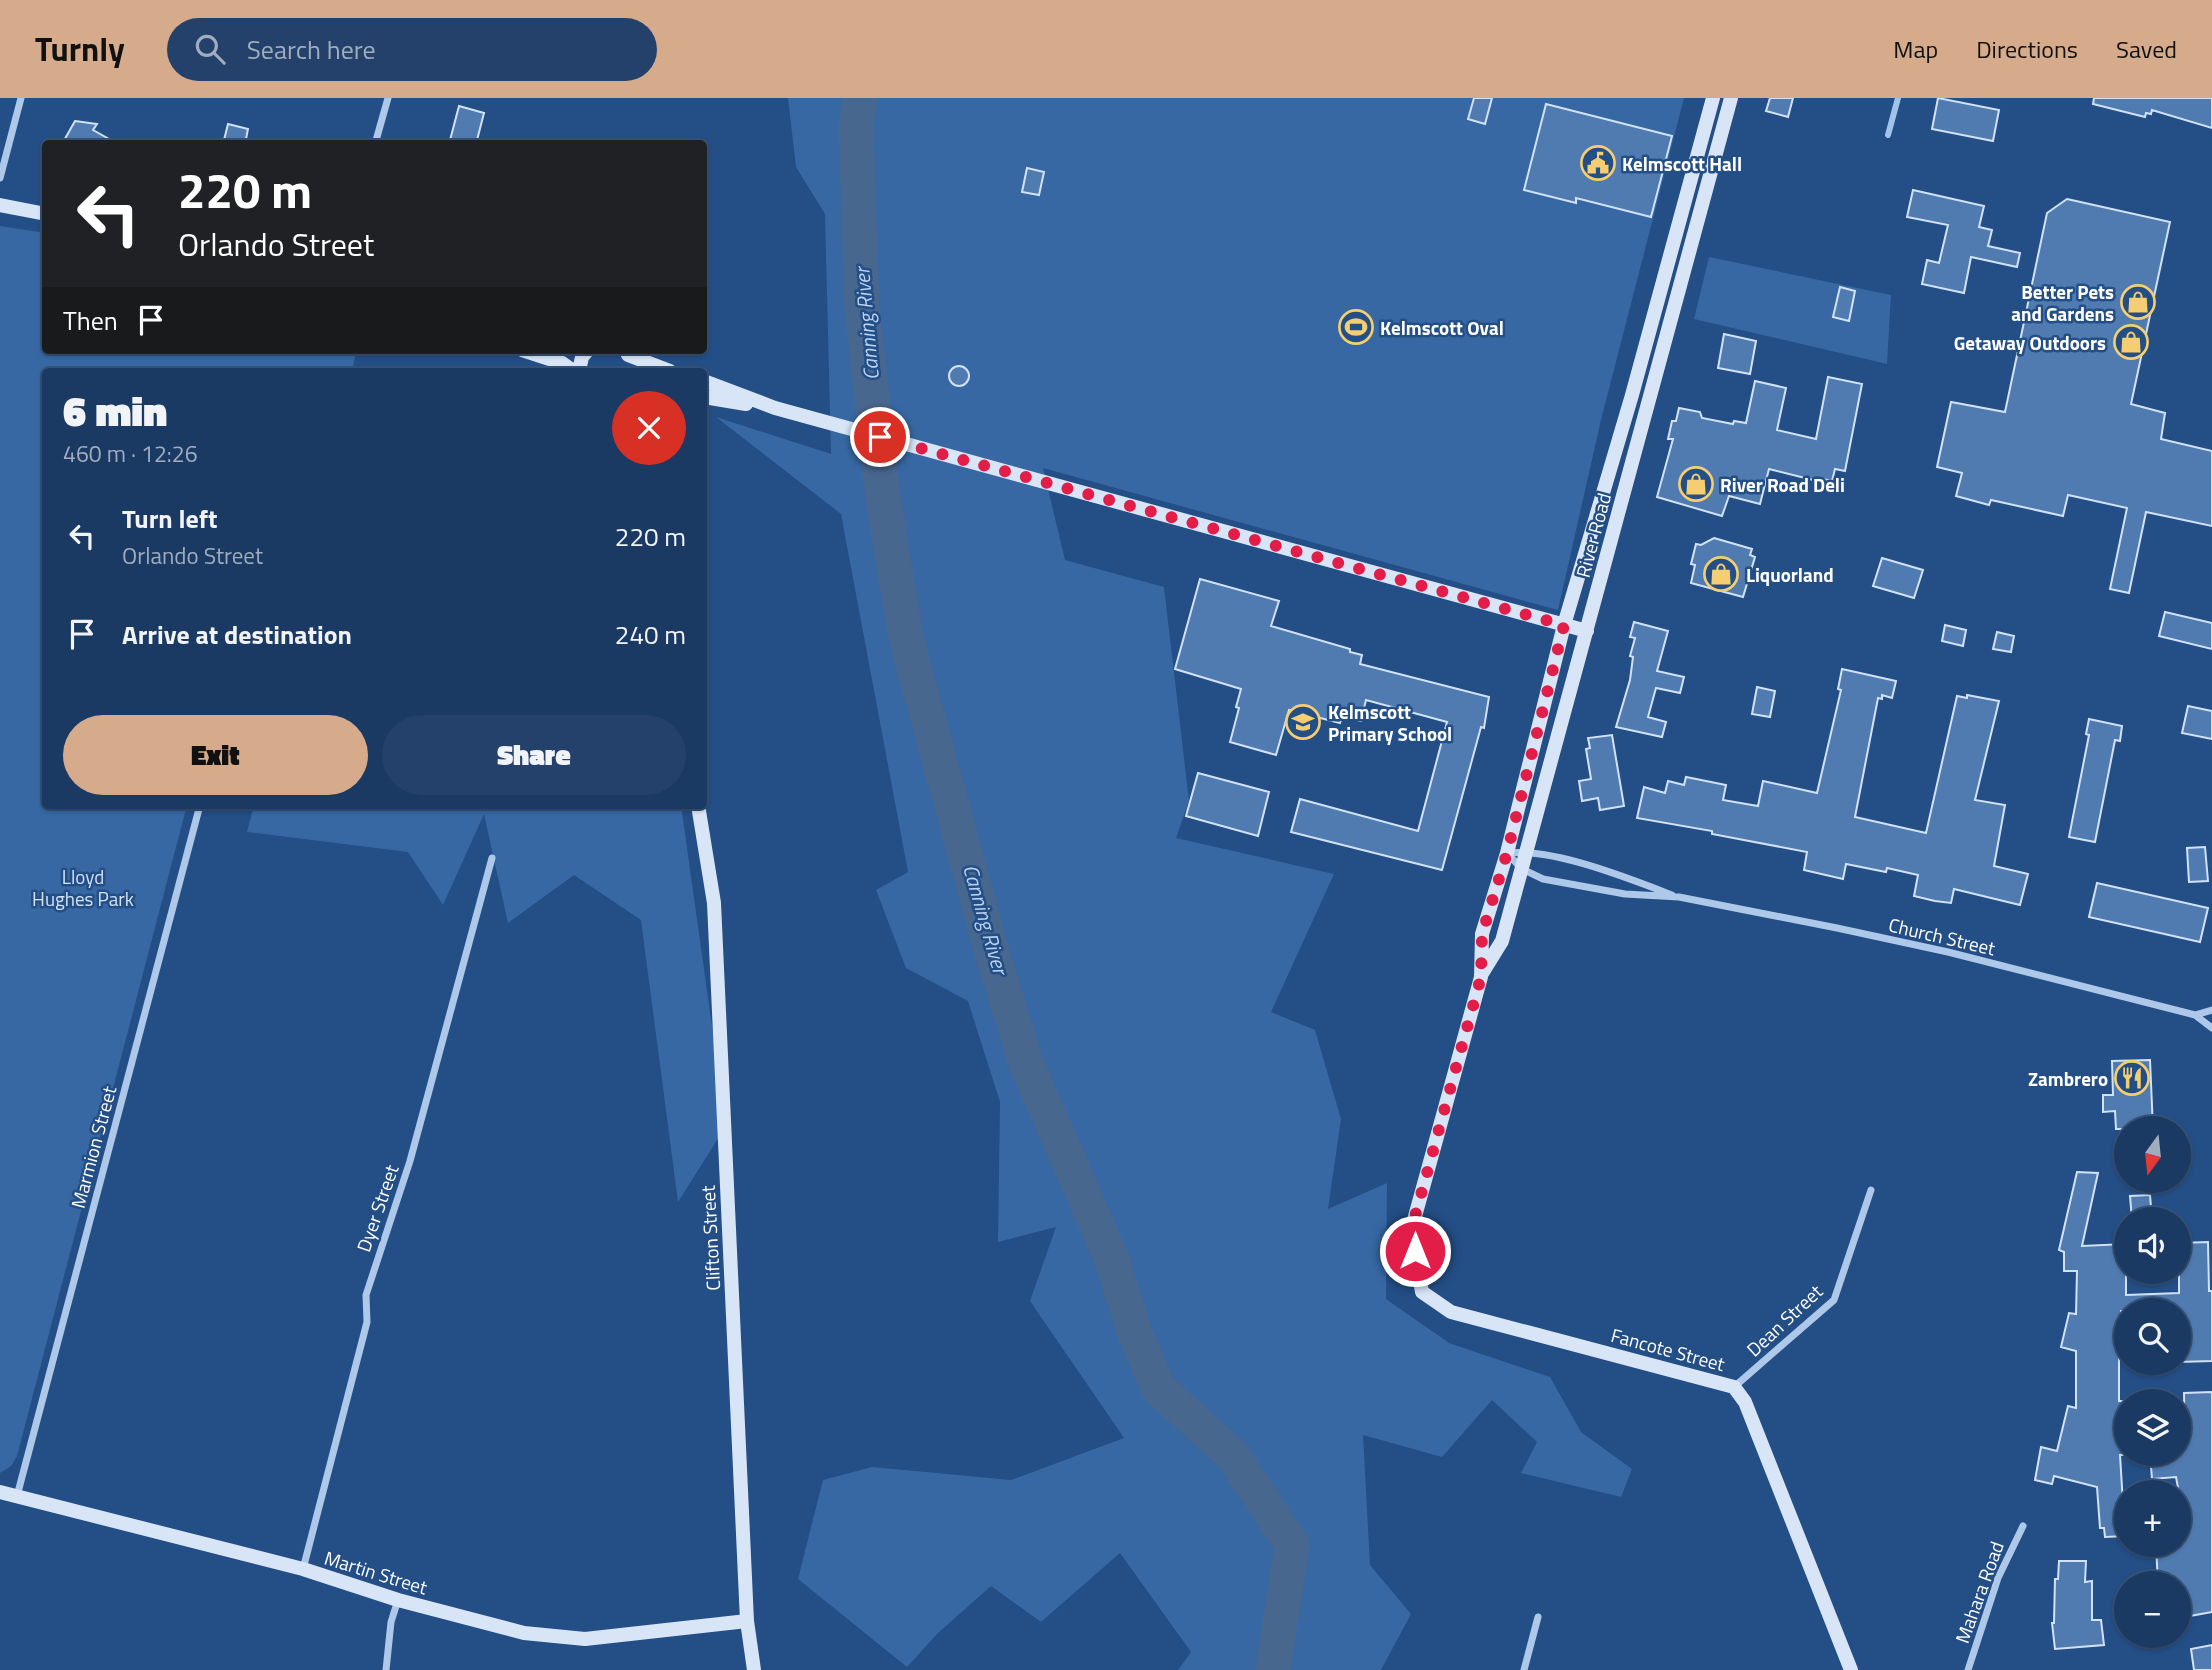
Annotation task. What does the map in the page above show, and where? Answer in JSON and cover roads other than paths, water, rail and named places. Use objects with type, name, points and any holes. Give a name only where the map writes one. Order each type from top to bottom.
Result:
[{"type":"main road","name":"River Road","points":[[1422,1292],[1411,1231],[1481,977],[1482,934],[1507,853],[1564,625],[1632,396],[1713,98]]},
{"type":"main road","name":"River Road","points":[[1481,977],[1502,941],[1731,98]]},
{"type":"main road","points":[[0,205],[42,213]]},
{"type":"main road","points":[[534,354],[569,368]]},
{"type":"main road","points":[[628,354],[663,368]]},
{"type":"main road","points":[[707,382],[775,408],[1587,631]]},
{"type":"main road","points":[[707,397],[775,408]]},
{"type":"main road","name":"Clifton Street","points":[[699,809],[714,904],[747,1621],[754,1670]]},
{"type":"main road","name":"Fancote Street","points":[[1422,1292],[1451,1312],[1734,1387],[1745,1402],[1851,1670]]},
{"type":"main road","name":"Martin Street","points":[[0,1492],[303,1569],[398,1600],[524,1633],[585,1639],[747,1621]]},
{"type":"street","points":[[0,178],[21,98]]},
{"type":"street","points":[[376,140],[388,98]]},
{"type":"street","name":"Marmion Street","points":[[17,1496],[199,809]]},
{"type":"street","name":"Church Street","points":[[1507,853],[1527,851],[1632,879],[1679,897]]},
{"type":"street","name":"Church Street","points":[[1507,853],[1522,869],[1543,879],[1625,894],[1679,897],[1948,952],[2195,1015],[2212,1028]]},
{"type":"street","name":"Dyer Street","points":[[303,1569],[366,1322],[369,1283],[410,1161],[492,858]]},
{"type":"street","points":[[2195,1015],[2212,1010]]},
{"type":"street","name":"Dean Street","points":[[1734,1387],[1834,1300],[1871,1190]]},
{"type":"street","name":"Mahara Road","points":[[1968,1670],[1998,1578],[2024,1526]]},
{"type":"street","points":[[386,1670],[391,1622],[398,1600]]},
{"type":"street","points":[[1524,1670],[1538,1618]]},
{"type":"waterway","name":"Canning River","points":[[860,98],[856,127],[862,307],[883,498],[906,638],[993,956],[1026,1063],[1111,1257],[1136,1336],[1159,1389],[1233,1456],[1292,1545],[1273,1670]]},
{"type":"waterway","points":[[1888,135],[1898,98]]},
{"type":"place","name":"Kelmscott Hall","points":[[1598,163]]},
{"type":"place","name":"Better Pets and Gardens","points":[[2138,302]]},
{"type":"place","name":"Kelmscott Oval","points":[[1356,327]]},
{"type":"place","name":"Getaway Outdoors","points":[[2131,342]]},
{"type":"place","name":"River Road Deli","points":[[1696,484]]},
{"type":"place","name":"Liquorland","points":[[1721,574]]},
{"type":"place","name":"Kelmscott Primary School","points":[[1303,722]]},
{"type":"place","name":"Zambrero","points":[[2132,1078]]},
{"type":"park label","name":"Lloyd Hughes Park","points":[[83,887]]}]
